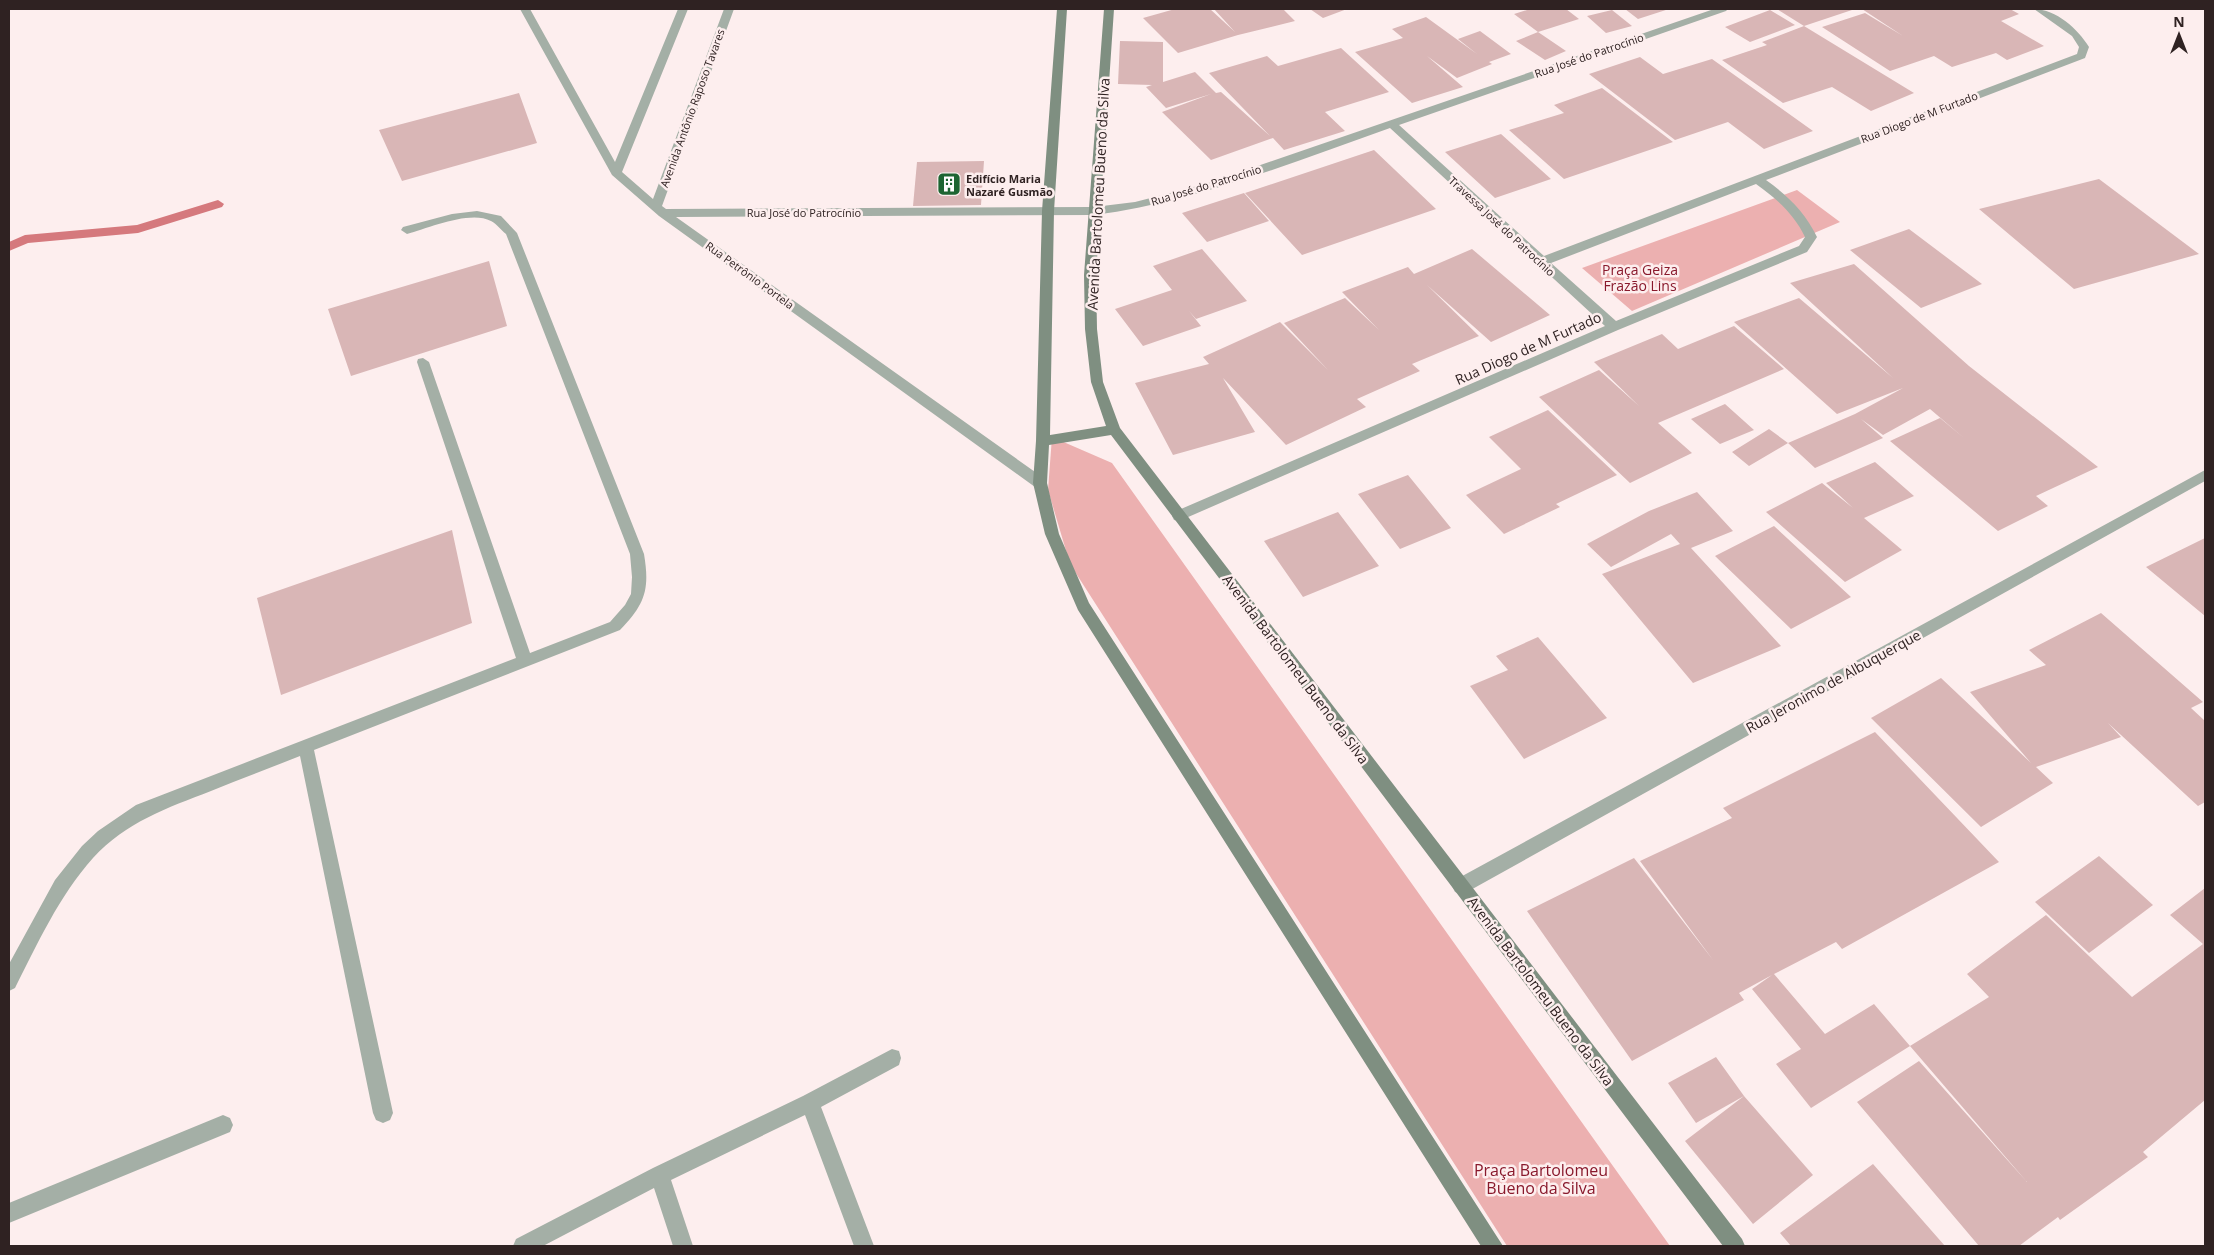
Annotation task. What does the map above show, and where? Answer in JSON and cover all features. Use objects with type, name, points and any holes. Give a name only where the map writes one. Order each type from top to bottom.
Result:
[{"type":"street","name":"Rua Petrônio Portela","points":[[524,9],[616,174],[659,210],[1040,483]]},
{"type":"street","points":[[616,174],[683,9]]},
{"type":"street","name":"Avenida Antônio Raposo Tavares","points":[[659,210],[729,9]]},
{"type":"street","points":[[1062,9],[1048,211],[1043,441],[1040,483],[1052,534],[1083,606],[1493,1246]]},
{"type":"street","name":"Avenida Bartolomeu Bueno da Silva","points":[[1110,9],[1090,275],[1091,329],[1098,382],[1114,430],[1735,1246]]},
{"type":"street","name":"Rua José do Patrocínio","points":[[659,210],[1094,211],[1135,206],[1194,191],[1723,9]]},
{"type":"street","name":"Rua Diogo de M Furtado","points":[[1541,262],[2080,56],[2084,47],[2076,34],[2039,9]]},
{"type":"street","name":"Travessa José do Patrocínio","points":[[1392,124],[1541,262],[1614,326]]},
{"type":"street","name":"Rua Diogo de M Furtado","points":[[1179,516],[1614,326],[1803,249],[1811,237],[1804,220],[1791,205],[1757,178]]},
{"type":"street","points":[[9,982],[42,917],[70,872],[103,836],[142,810],[306,748],[615,626],[634,607],[641,579],[637,554],[511,233],[496,219],[476,214],[460,216],[406,230]]},
{"type":"street","points":[[423,362],[525,661]]},
{"type":"street","points":[[1043,441],[1114,430]]},
{"type":"street","name":"Rua Jeronimo de Albuquerque","points":[[1461,886],[2205,475]]},
{"type":"street","points":[[306,748],[383,1113]]},
{"type":"street","points":[[523,1246],[660,1175],[810,1103],[892,1058]]},
{"type":"street","points":[[810,1103],[864,1246]]},
{"type":"street","points":[[9,1213],[223,1125]]},
{"type":"street","points":[[660,1175],[683,1246]]},
{"type":"green space","name":"Praça Geiza Frazão Lins","points":[[1797,190],[1840,222],[1632,311],[1582,268]]},
{"type":"green space","name":"Praça Bartolomeu Bueno da Silva","points":[[1052,437],[1112,463],[1670,1246],[1507,1246],[1070,564],[1048,490]]},
{"type":"building","points":[[1175,9],[1210,9],[1235,32],[1214,9],[1283,9],[1295,21],[1238,35],[1178,53],[1143,18]]},
{"type":"building","points":[[1310,9],[1347,9],[1323,18]]},
{"type":"building","points":[[1530,9],[1566,9],[1579,19],[1538,32],[1514,14]]},
{"type":"building","points":[[1625,9],[1669,9],[1638,19]]},
{"type":"building","points":[[1777,9],[1855,9],[1804,26]]},
{"type":"building","points":[[1862,9],[2010,9],[2019,14],[2001,21],[2044,46],[2007,60],[1996,53],[1952,67],[1934,56],[1890,71],[1822,27],[1865,13],[1903,36]]},
{"type":"building","points":[[1612,10],[1632,26],[1606,33],[1587,16]]},
{"type":"building","points":[[1770,10],[1795,25],[1750,42],[1725,27]]},
{"type":"building","points":[[1426,17],[1477,54],[1458,39],[1480,31],[1511,54],[1489,62],[1492,64],[1457,78],[1427,56],[1463,87],[1412,103],[1355,52],[1403,38],[1392,29]]},
{"type":"building","points":[[1804,26],[1914,93],[1871,111],[1832,87],[1783,103],[1722,60],[1767,45],[1762,42]]},
{"type":"building","points":[[1538,32],[1566,51],[1545,60],[1516,41]]},
{"type":"building","points":[[1120,41],[1163,42],[1163,82],[1195,72],[1216,93],[1221,92],[1270,136],[1209,73],[1267,56],[1278,66],[1341,48],[1389,92],[1325,112],[1345,131],[1284,150],[1273,138],[1211,160],[1162,112],[1211,94],[1166,108],[1146,87],[1152,85],[1118,84]]},
{"type":"building","points":[[1640,57],[1663,74],[1712,59],[1813,131],[1764,149],[1728,122],[1675,140],[1589,74]]},
{"type":"building","points":[[1602,88],[1673,142],[1564,179],[1509,130],[1564,113],[1554,105]]},
{"type":"building","points":[[519,93],[537,143],[402,181],[379,130]]},
{"type":"building","points":[[1501,134],[1551,179],[1495,198],[1445,152]]},
{"type":"building","points":[[1374,150],[1436,209],[1302,255],[1245,193]]},
{"type":"building","name":"Edifício Maria Nazaré Gusmão","points":[[984,161],[981,205],[913,206],[917,162]]},
{"type":"building","points":[[2099,179],[2199,254],[2074,289],[1979,209]]},
{"type":"building","points":[[1244,193],[1269,221],[1207,242],[1182,213]]},
{"type":"building","points":[[1909,229],[1982,284],[1921,308],[1850,250]]},
{"type":"building","points":[[1202,249],[1247,301],[1196,319],[1189,311],[1201,326],[1143,346],[1115,309],[1172,290],[1153,266]]},
{"type":"building","points":[[1472,249],[1550,315],[1491,342],[1427,285],[1479,336],[1412,364],[1420,371],[1357,399],[1366,407],[1286,445],[1223,378],[1255,432],[1173,455],[1135,383],[1209,364],[1203,357],[1280,322],[1328,370],[1284,323],[1345,298],[1379,330],[1342,292],[1408,267],[1414,274]]},
{"type":"building","points":[[489,261],[507,326],[351,376],[328,309]]},
{"type":"building","points":[[1854,264],[1969,366],[2098,467],[2036,496],[2048,506],[1998,531],[1890,441],[1940,418],[1964,438],[1930,409],[1883,435],[1861,419],[1883,438],[1815,468],[1788,443],[1855,414],[1903,388],[1837,414],[1734,322],[1799,298],[1893,378],[1790,283]]},
{"type":"building","points":[[1734,326],[1784,369],[1658,423],[1692,453],[1630,483],[1539,397],[1599,370],[1639,406],[1594,362],[1662,334],[1678,349]]},
{"type":"building","points":[[1725,404],[1754,430],[1720,444],[1691,419]]},
{"type":"building","points":[[1548,410],[1617,475],[1556,504],[1560,507],[1504,534],[1466,495],[1521,469],[1489,437]]},
{"type":"building","points":[[1769,429],[1788,443],[1749,466],[1732,452]]},
{"type":"building","points":[[1875,462],[1914,496],[1864,518],[1902,550],[1845,582],[1766,512],[1822,483],[1853,508],[1826,483]]},
{"type":"building","points":[[1408,475],[1451,528],[1400,549],[1358,494]]},
{"type":"building","points":[[1697,492],[1733,531],[1691,548],[1781,646],[1693,683],[1602,574],[1680,544],[1671,534],[1611,567],[1587,544],[1649,511]]},
{"type":"building","points":[[1338,512],[1379,566],[1303,597],[1264,541]]},
{"type":"building","points":[[1774,526],[1851,597],[1791,629],[1715,556]]},
{"type":"building","points":[[452,530],[472,623],[281,695],[257,598]]},
{"type":"building","points":[[2205,538],[2205,616],[2146,567]]},
{"type":"building","points":[[2101,613],[2203,702],[2191,708],[2205,721],[2205,802],[2198,806],[2108,723],[2121,737],[2036,767],[2053,783],[1981,827],[1871,718],[1941,678],[2031,763],[1970,692],[2046,665],[2029,650]]},
{"type":"building","points":[[1538,637],[1607,718],[1524,759],[1470,686],[1508,670],[1496,656]]},
{"type":"building","points":[[1875,732],[1999,862],[1842,949],[1836,942],[1774,974],[1825,1034],[1874,1004],[1910,1046],[1811,1108],[1776,1064],[1801,1049],[1752,989],[1772,975],[1739,993],[1744,1000],[1632,1061],[1527,911],[1634,858],[1713,960],[1640,861],[1732,818],[1723,808]]},
{"type":"building","points":[[2099,856],[2153,905],[2089,953],[2035,902]]},
{"type":"building","points":[[2205,888],[2205,1100],[2143,1152],[2148,1157],[2060,1220],[2058,1217],[2019,1246],[1979,1246],[1857,1102],[1919,1061],[2027,1182],[1910,1046],[1989,997],[1967,974],[2046,915],[2132,997],[2203,944],[2170,915]]},
{"type":"building","points":[[1716,1057],[1744,1096],[1696,1123],[1668,1083]]},
{"type":"building","points":[[1744,1096],[1813,1175],[1753,1224],[1685,1141]]},
{"type":"building","points":[[1873,1164],[1945,1246],[1791,1246],[1780,1233]]},
{"type":"waterway","points":[[9,247],[25,239],[138,229],[218,204]]},
{"type":"place","name":"Edifício Maria Nazaré Gusmão","points":[[949,184]]}]
